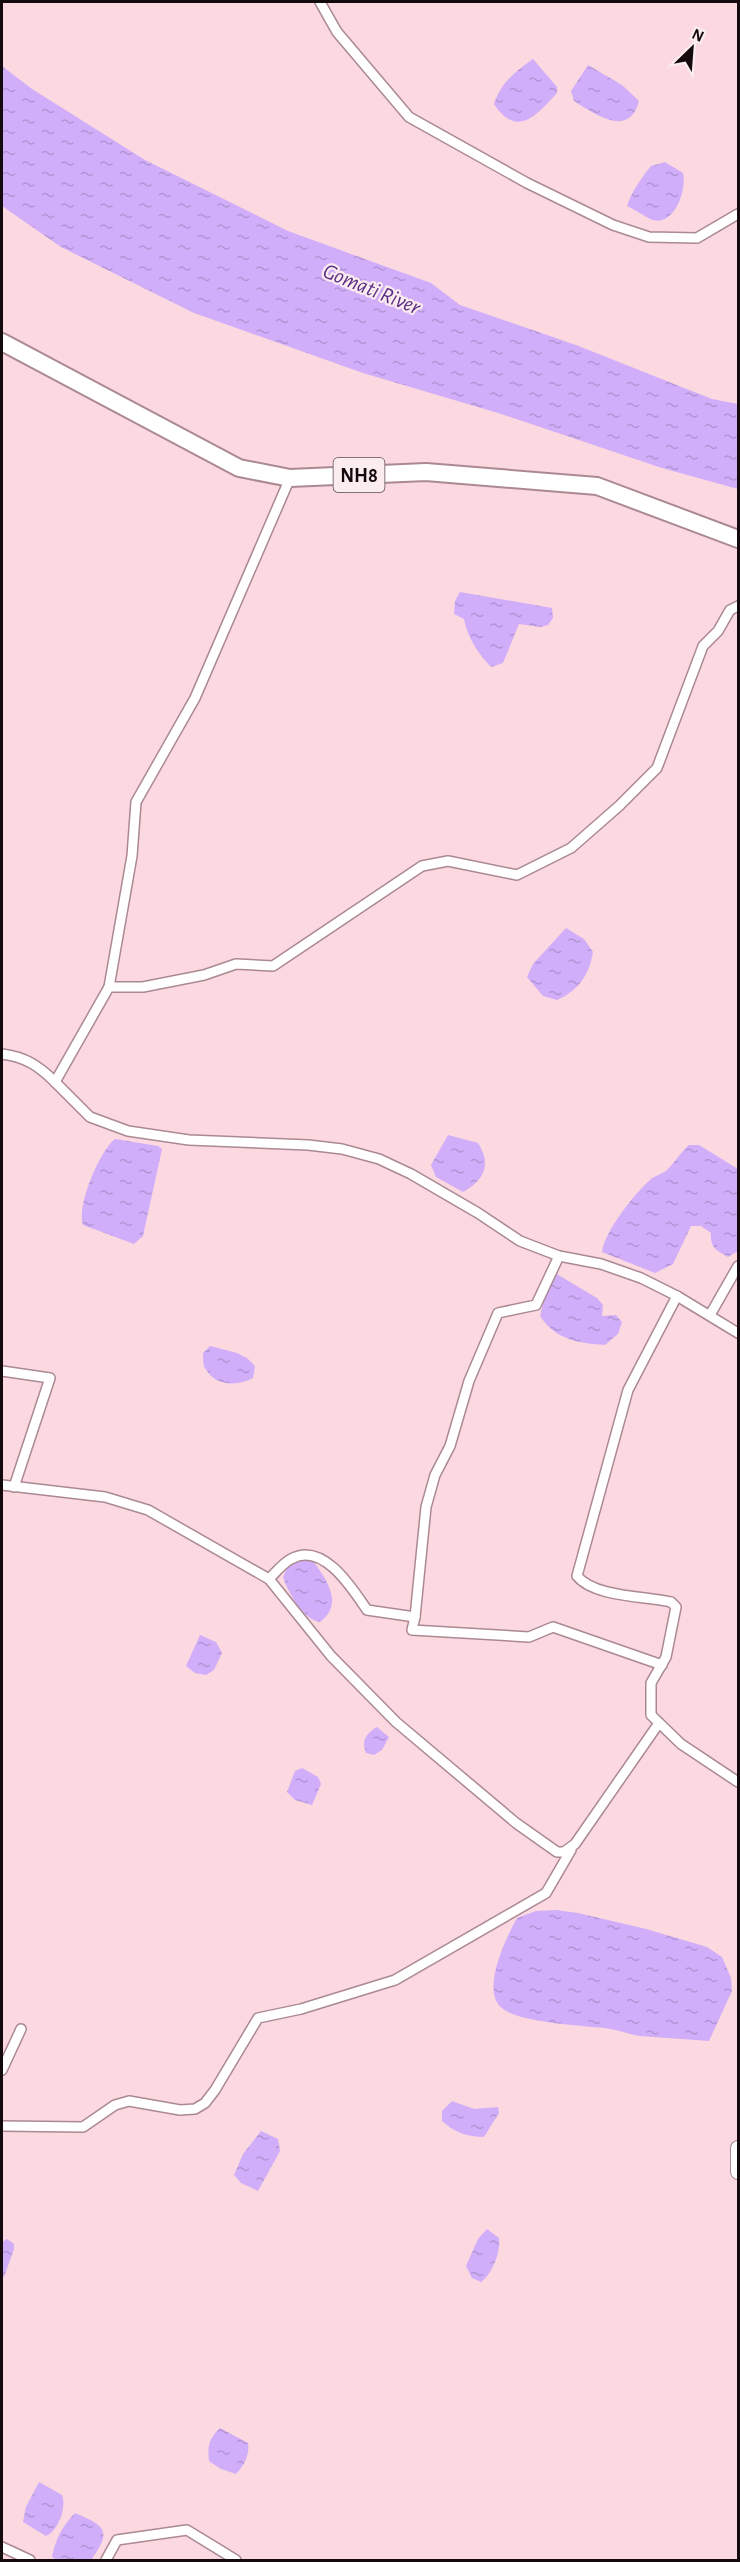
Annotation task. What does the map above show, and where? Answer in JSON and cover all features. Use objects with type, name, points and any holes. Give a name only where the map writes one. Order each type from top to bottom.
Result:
[{"type":"highway","name":"NH8","points":[[2,342],[239,468],[290,478],[426,472],[597,486],[738,539]]},
{"type":"main road","points":[[738,2148],[738,2172]]},
{"type":"street","points":[[320,2],[337,32],[410,117],[527,183],[613,225],[649,237],[697,238],[738,214]]},
{"type":"street","points":[[55,1082],[109,987],[132,856],[136,802],[161,754],[195,698],[290,478]]},
{"type":"street","points":[[109,987],[143,987],[204,975],[236,964],[273,966],[422,866],[448,861],[517,875],[571,848],[619,806],[657,768],[703,646],[718,631],[730,610],[738,606]]},
{"type":"street","points":[[2,1054],[21,1057],[43,1070],[90,1117],[128,1131],[189,1140],[308,1145],[342,1149],[379,1159],[411,1174],[520,1241],[559,1256],[601,1264],[641,1278],[677,1296],[738,1333]]},
{"type":"street","points":[[559,1256],[536,1305],[498,1313],[473,1370],[450,1446],[435,1475],[426,1507],[412,1630],[529,1637],[553,1627],[662,1665]]},
{"type":"street","points":[[710,1315],[738,1266]]},
{"type":"street","points":[[677,1296],[628,1390],[576,1576],[584,1584],[621,1594],[670,1602],[676,1607],[666,1657],[651,1683],[651,1715],[681,1744],[738,1782]]},
{"type":"street","points":[[2,1371],[50,1378],[14,1487]]},
{"type":"street","points":[[2,1485],[105,1497],[148,1510],[269,1578],[331,1656],[396,1722],[516,1823],[557,1852],[564,1852],[575,1844]]},
{"type":"street","points":[[269,1578],[290,1559],[299,1556],[317,1557],[344,1576],[367,1610],[415,1617]]},
{"type":"street","points":[[2,2126],[83,2127],[115,2105],[129,2101],[180,2110],[195,2109],[206,2103],[258,2018],[302,2009],[395,1980],[546,1893],[575,1844],[659,1723]]},
{"type":"street","points":[[2,2070],[21,2029]]},
{"type":"street","points":[[106,2560],[117,2540],[188,2530],[236,2560]]},
{"type":"street","points":[[2,2547],[30,2560]]},
{"type":"water","points":[[533,59],[557,87],[557,93],[542,109],[527,120],[519,122],[511,120],[494,104],[505,84]]},
{"type":"water","points":[[588,65],[622,85],[639,101],[628,119],[620,121],[601,117],[574,101],[571,91]]},
{"type":"water","name":"Gomati River","points":[[2,66],[32,89],[145,160],[288,231],[431,283],[460,305],[576,345],[712,399],[738,404],[738,489],[662,468],[498,413],[363,373],[194,313],[61,247],[2,206]]},
{"type":"water","points":[[665,162],[683,173],[683,188],[678,205],[673,212],[661,220],[653,220],[627,206],[637,185],[651,166]]},
{"type":"water","points":[[460,592],[552,608],[553,618],[548,625],[541,627],[519,624],[503,663],[491,667],[474,645],[464,619],[454,614],[455,601]]},
{"type":"water","points":[[566,928],[584,939],[593,952],[589,968],[582,981],[571,992],[557,1000],[543,996],[527,977],[533,964]]},
{"type":"water","points":[[448,1135],[478,1143],[485,1158],[481,1177],[463,1192],[436,1177],[431,1165]]},
{"type":"water","points":[[115,1139],[158,1146],[162,1149],[143,1236],[134,1244],[83,1225],[83,1205],[86,1192],[96,1166]]},
{"type":"water","points":[[689,1145],[699,1145],[738,1169],[738,1251],[728,1257],[715,1248],[711,1233],[701,1226],[691,1226],[673,1264],[655,1273],[602,1252],[608,1234],[629,1203],[651,1179],[668,1169]]},
{"type":"water","points":[[555,1273],[597,1298],[603,1305],[602,1316],[616,1315],[622,1322],[618,1334],[605,1345],[586,1343],[568,1339],[546,1324],[540,1316],[545,1295]]},
{"type":"water","points":[[210,1346],[247,1358],[255,1366],[253,1378],[234,1383],[215,1379],[203,1363],[203,1353]]},
{"type":"water","points":[[304,1560],[313,1561],[331,1592],[331,1608],[320,1622],[302,1611],[288,1590],[283,1577],[288,1566]]},
{"type":"water","points":[[200,1635],[216,1642],[222,1653],[214,1670],[206,1675],[195,1673],[186,1666]]},
{"type":"water","points":[[377,1727],[389,1737],[382,1750],[374,1755],[366,1753],[364,1744],[366,1738]]},
{"type":"water","points":[[302,1768],[318,1777],[321,1784],[312,1805],[295,1800],[287,1792],[295,1771]]},
{"type":"water","points":[[556,1910],[646,1929],[707,1947],[722,1957],[731,1978],[732,1991],[709,2041],[640,2036],[609,2029],[531,2019],[505,2010],[498,2004],[494,1995],[495,1973],[512,1927],[517,1918],[536,1911]]},
{"type":"water","points":[[452,2101],[474,2109],[498,2107],[499,2113],[484,2137],[466,2135],[442,2121],[442,2111]]},
{"type":"water","points":[[261,2131],[278,2139],[280,2151],[258,2191],[241,2183],[234,2175],[243,2154]]},
{"type":"water","points":[[487,2229],[499,2238],[499,2250],[492,2268],[481,2282],[472,2278],[466,2266],[478,2239]]},
{"type":"water","points":[[7,2239],[14,2244],[14,2249],[4,2277],[2,2275],[2,2242]]},
{"type":"water","points":[[220,2428],[248,2443],[246,2460],[236,2474],[221,2469],[209,2461],[210,2443],[213,2435]]},
{"type":"water","points":[[39,2482],[62,2495],[63,2500],[58,2524],[46,2536],[23,2522],[26,2507]]},
{"type":"water","points":[[75,2513],[99,2526],[102,2530],[102,2542],[91,2560],[57,2560],[52,2557],[57,2539]]}]
